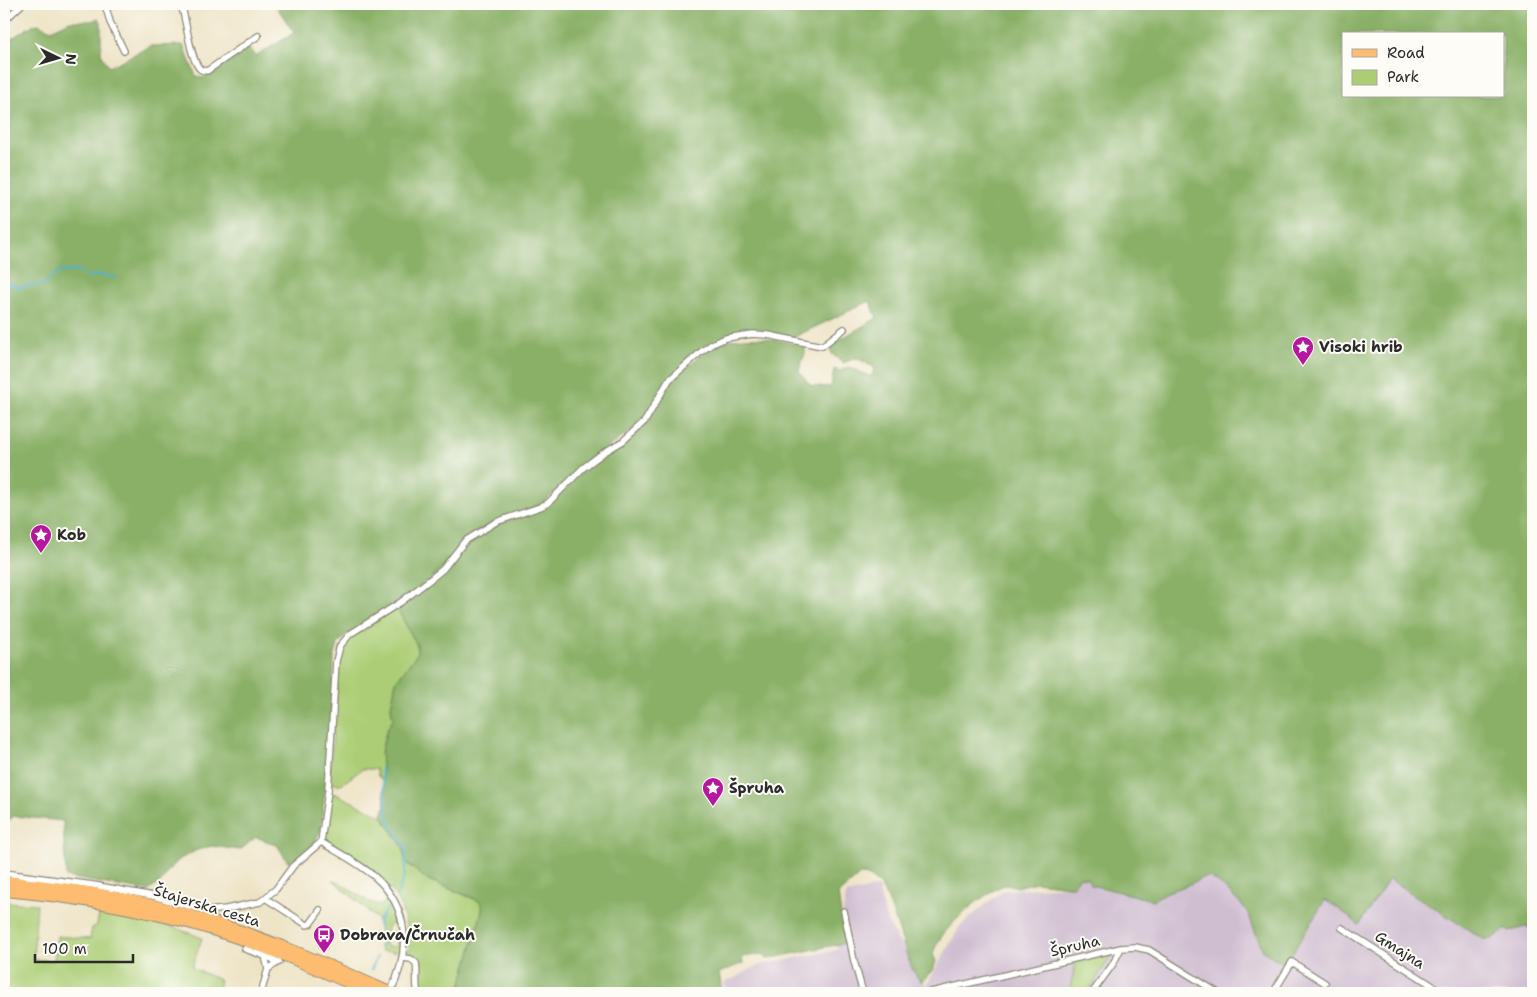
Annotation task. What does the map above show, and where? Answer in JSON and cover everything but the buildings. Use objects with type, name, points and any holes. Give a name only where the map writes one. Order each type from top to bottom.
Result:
[{"type":"main road","name":"Štajerska cesta","points":[[4,881],[77,889],[154,905],[194,916],[266,940],[391,993]]},
{"type":"main road","name":"Štajerska cesta","points":[[4,891],[91,902],[175,919],[249,943],[370,993]]},
{"type":"street","points":[[4,21],[22,4]]},
{"type":"street","points":[[105,4],[110,22],[124,50]]},
{"type":"street","points":[[181,4],[193,55],[198,68],[202,70],[207,70],[258,36]]},
{"type":"street","points":[[4,873],[136,893],[207,911],[260,902],[276,889],[293,866],[321,842],[328,790],[336,661],[340,646],[350,634],[400,602],[432,578],[443,569],[465,541],[496,522],[548,503],[583,468],[645,421],[669,380],[712,344],[726,338],[752,334],[768,335],[822,346],[844,329]]},
{"type":"street","points":[[321,842],[354,861],[376,878],[388,890],[398,907],[405,940],[403,958],[391,993]]},
{"type":"street","points":[[265,898],[307,925],[310,924],[320,910]]},
{"type":"street","points":[[844,911],[854,962],[863,993]]},
{"type":"street","name":"Gmajna","points":[[1342,928],[1444,993]]},
{"type":"street","name":"Špruha","points":[[928,993],[1120,948],[1135,947],[1149,950],[1218,993]]},
{"type":"street","points":[[1092,993],[1113,964],[1120,948]]},
{"type":"street","points":[[245,949],[279,962],[268,969]]},
{"type":"street","points":[[261,993],[268,969],[265,956]]},
{"type":"street","points":[[403,958],[411,959],[416,963],[418,970],[416,986],[418,993]]},
{"type":"street","points":[[1273,993],[1292,962],[1325,983]]},
{"type":"shaded area","points":[[1079,877],[1087,878],[1088,881],[1102,889],[1155,899],[1204,877],[1210,877],[1224,887],[1247,911],[1263,951],[1325,900],[1338,908],[1389,879],[1428,905],[1492,939],[1506,929],[1513,932],[1525,927],[1533,928],[1533,993],[725,993],[724,983],[759,965],[837,950],[846,894],[878,887],[887,922],[926,986],[960,926],[1003,890],[1069,886]]},
{"type":"green space","points":[[275,4],[1533,4],[1533,928],[1525,927],[1509,932],[1506,929],[1492,939],[1483,939],[1389,879],[1359,925],[1325,900],[1285,965],[1263,951],[1247,911],[1224,887],[1210,877],[1204,877],[1152,900],[1091,885],[1087,878],[1079,877],[1074,886],[1036,882],[1017,887],[1007,884],[975,903],[943,935],[933,955],[936,961],[933,971],[922,982],[914,972],[882,888],[872,878],[860,875],[838,894],[845,943],[767,959],[764,954],[742,957],[743,963],[719,973],[722,993],[459,993],[482,911],[481,904],[476,899],[426,879],[405,862],[403,847],[382,816],[385,806],[381,753],[387,729],[393,719],[391,707],[396,681],[417,654],[417,645],[396,607],[422,588],[464,544],[498,524],[541,509],[575,477],[611,450],[628,441],[652,415],[671,382],[701,355],[717,344],[741,338],[753,338],[778,340],[803,346],[805,347],[805,353],[799,371],[811,386],[831,387],[834,369],[840,371],[849,367],[871,377],[875,368],[857,358],[843,363],[832,354],[830,347],[877,318],[870,301],[794,337],[768,332],[751,332],[732,334],[706,345],[666,380],[645,417],[634,429],[587,461],[542,504],[467,536],[439,570],[414,591],[348,634],[338,644],[334,658],[330,736],[321,829],[314,844],[302,855],[288,862],[277,845],[256,837],[240,850],[212,846],[197,850],[180,859],[167,872],[161,882],[148,891],[66,877],[63,821],[14,816],[4,824],[4,43],[33,25],[38,24],[51,30],[70,21],[91,21],[99,18],[101,22],[101,54],[109,67],[151,46],[183,45],[196,76],[203,78],[248,48],[256,56],[294,33]]},
{"type":"green space","points":[[396,607],[417,645],[417,654],[396,681],[391,707],[393,719],[385,735],[381,753],[384,783],[378,776],[376,769],[362,769],[342,784],[329,784],[340,649],[352,636]]},
{"type":"green space","points":[[329,793],[336,794],[382,816],[403,847],[405,862],[426,879],[481,902],[483,907],[459,993],[421,992],[419,983],[421,962],[411,955],[409,951],[405,921],[397,898],[382,879],[326,839]]},
{"type":"green space","points":[[333,880],[376,904],[382,905],[389,897],[398,917],[402,934],[400,947],[396,952],[381,951],[381,931],[377,919]],"holes":[[[390,924],[393,924],[396,932],[395,945],[394,947],[386,946],[388,927]]]},
{"type":"green space","points":[[4,902],[37,904],[33,959],[54,961],[57,936],[90,939],[92,928],[97,925],[99,914],[111,914],[151,921],[202,938],[192,968],[220,980],[217,993],[4,993]]},
{"type":"green space","points":[[1114,952],[1087,993],[1069,993],[1076,961]]},
{"type":"waterway","points":[[4,283],[10,283],[19,288],[27,285],[43,285],[58,272],[78,271],[87,277],[100,275],[117,278]]},
{"type":"waterway","points":[[381,768],[389,822],[405,846],[404,877],[397,895]]},
{"type":"waterway","points":[[380,947],[382,939],[378,922],[390,904]]},
{"type":"waterway","points":[[371,970],[377,957]]},
{"type":"place","name":"Visoki hrib","points":[[1303,366]]},
{"type":"place","name":"Kob","points":[[41,554]]},
{"type":"place","name":"Špruha","points":[[713,807]]},
{"type":"place","name":"Dobrava/Črnučah","points":[[324,954]]}]
